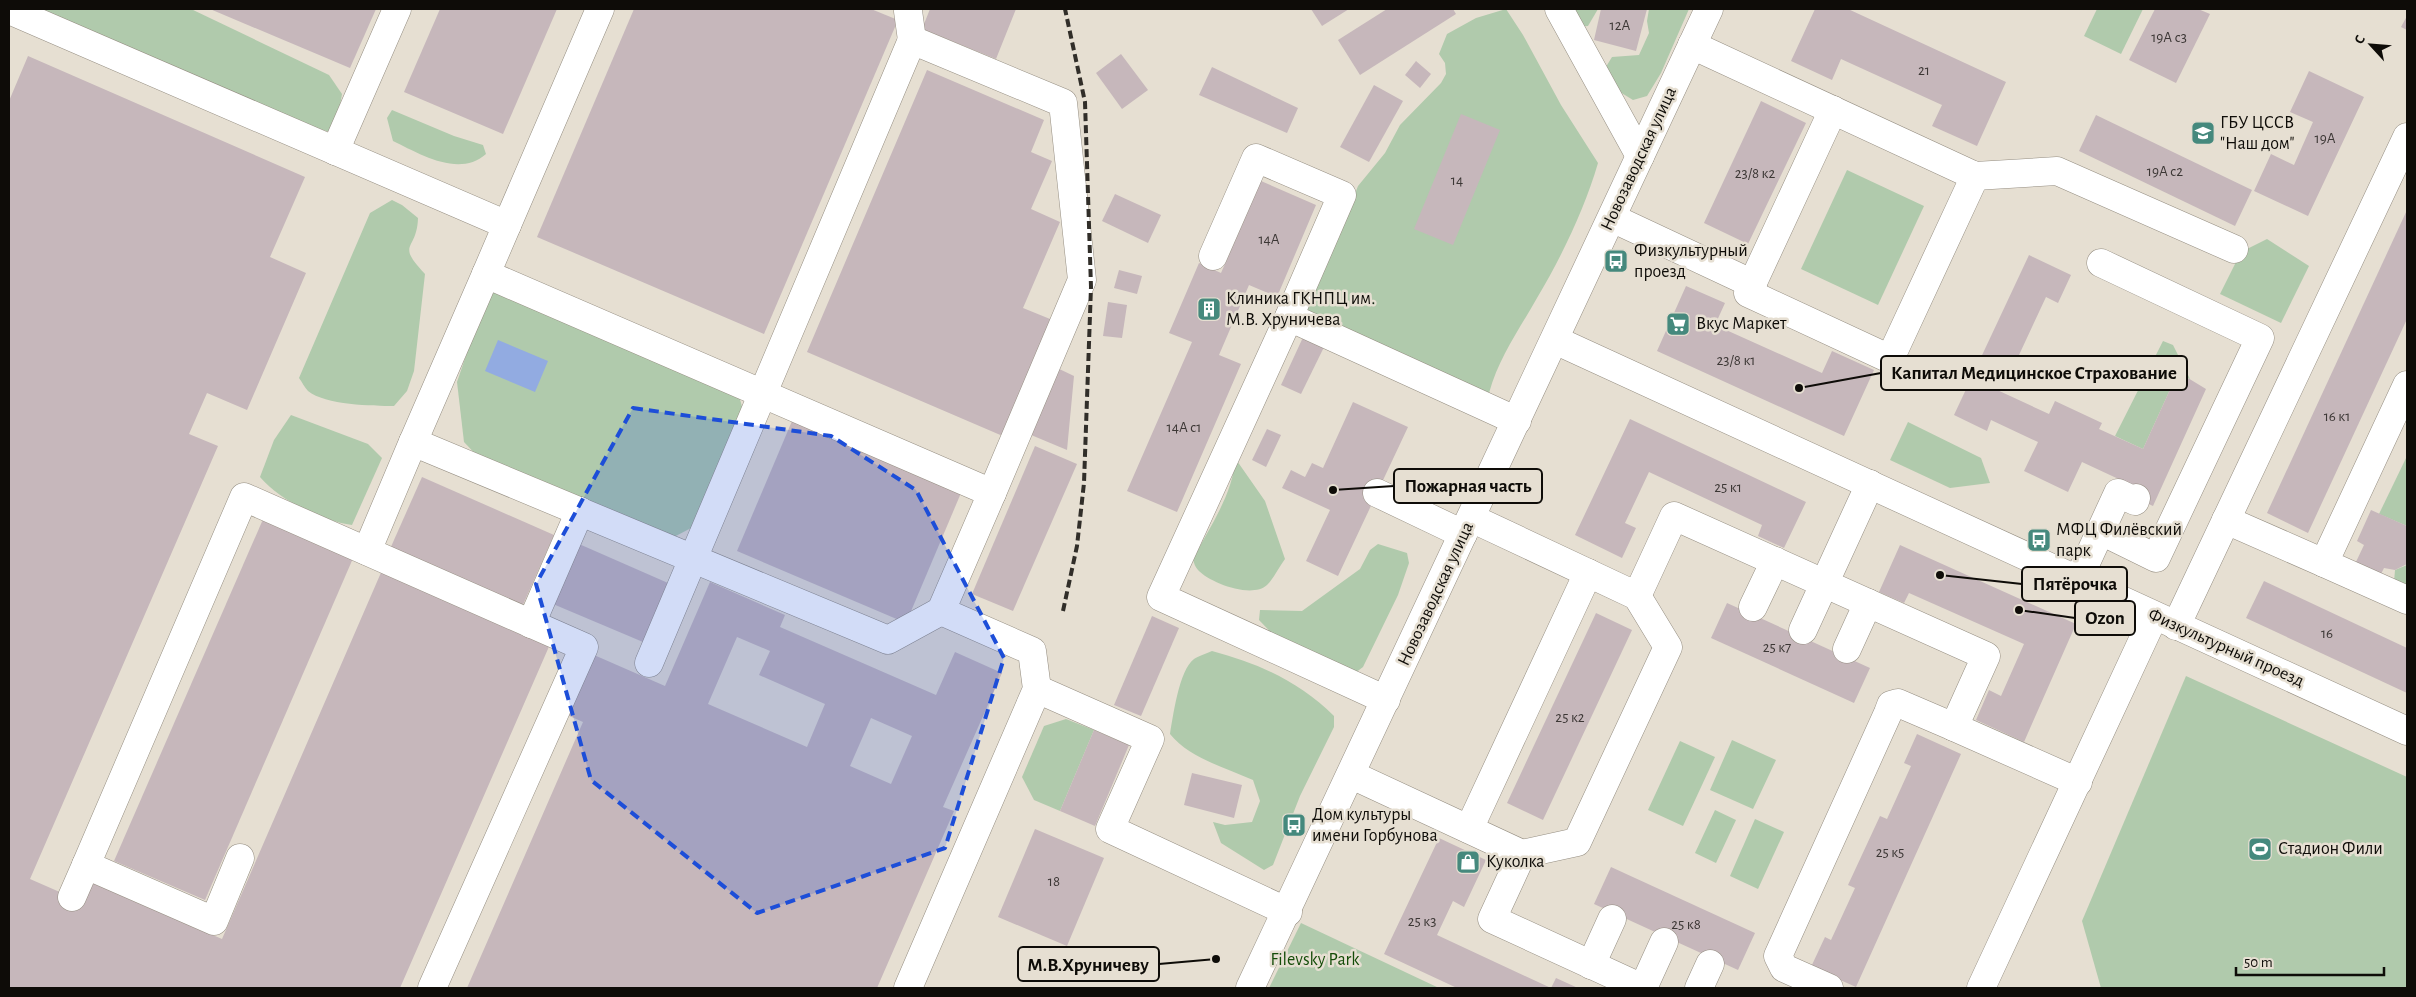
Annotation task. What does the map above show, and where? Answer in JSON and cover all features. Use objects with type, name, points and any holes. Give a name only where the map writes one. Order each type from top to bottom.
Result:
[{"type":"street","points":[[335,150],[397,9]]},
{"type":"street","points":[[367,551],[600,9]]},
{"type":"street","points":[[649,663],[912,40],[907,9]]},
{"type":"street","points":[[1559,9],[1640,156]]},
{"type":"street","name":"Новозаводская улица","points":[[1250,988],[1288,912],[1709,9]]},
{"type":"street","points":[[9,10],[507,225]]},
{"type":"street","points":[[413,442],[888,640],[941,611],[1082,280],[1063,103],[912,40]]},
{"type":"street","points":[[1692,45],[1975,176],[2057,171],[2234,249]]},
{"type":"street","points":[[1833,110],[1748,294],[1890,359],[1975,176]]},
{"type":"street","points":[[1981,988],[2078,782],[2165,621],[2226,520],[2407,137]]},
{"type":"street","points":[[1213,256],[1256,158],[1342,195],[1289,317],[1161,597],[1386,700]]},
{"type":"street","points":[[1612,218],[1753,284]]},
{"type":"street","points":[[2101,531],[2156,558],[2260,338],[2102,263]]},
{"type":"street","points":[[486,274],[992,493]]},
{"type":"street","points":[[1289,317],[1517,421]]},
{"type":"street","name":"Физкультурный проезд","points":[[1555,340],[2407,731]]},
{"type":"street","points":[[2324,563],[2407,384]]},
{"type":"street","points":[[1803,630],[1870,484]]},
{"type":"street","points":[[1352,775],[1522,854],[1577,842],[1668,647],[1637,596],[1588,573],[1377,493]]},
{"type":"street","points":[[2078,580],[2118,493],[2135,501],[2136,498]]},
{"type":"street","points":[[72,897],[244,497],[584,647],[432,988]]},
{"type":"street","points":[[531,624],[580,511]]},
{"type":"street","points":[[1637,596],[1674,516],[1986,656],[1954,727]]},
{"type":"street","points":[[2226,520],[2407,600]]},
{"type":"street","points":[[1754,607],[1775,561]]},
{"type":"street","points":[[1469,829],[1588,573]]},
{"type":"street","points":[[1847,649],[1868,603]]},
{"type":"street","points":[[908,988],[1037,689],[1032,651],[941,611]]},
{"type":"street","points":[[1037,689],[1150,739],[1110,829],[1288,912]]},
{"type":"street","points":[[1829,988],[1784,968],[1778,956],[1891,705],[1898,702],[2078,782]]},
{"type":"street","points":[[1522,854],[1492,919],[1641,988],[1664,942]]},
{"type":"street","points":[[86,866],[214,921],[240,858]]},
{"type":"street","points":[[1591,965],[1612,919]]},
{"type":"street","points":[[1699,988],[1710,964]]},
{"type":"highlighted area","points":[[633,408],[831,436],[916,490],[1004,658],[945,848],[757,913],[591,780],[536,584]]},
{"type":"green space","points":[[29,9],[191,9],[329,75],[342,94],[337,124],[330,132],[290,121]]},
{"type":"green space","points":[[1506,9],[1523,35],[1561,105],[1598,163],[1572,232],[1546,283],[1498,367],[1489,393],[1446,384],[1311,319],[1300,300],[1334,247],[1358,186],[1385,153],[1400,125],[1441,83],[1446,74],[1445,63],[1439,54],[1447,34],[1476,18]]},
{"type":"green space","points":[[1562,9],[1598,9],[1588,26],[1576,27]]},
{"type":"green space","points":[[1649,9],[1689,9],[1661,73],[1647,96],[1633,100],[1615,89],[1604,70],[1612,57],[1639,55],[1649,33],[1647,21]]},
{"type":"green space","points":[[2097,9],[2143,9],[2121,54],[2084,36]]},
{"type":"green space","points":[[392,110],[454,136],[483,145],[486,154],[475,161],[464,164],[452,164],[415,152],[393,141],[387,118]]},
{"type":"green space","points":[[1847,170],[1924,206],[1878,305],[1801,269]]},
{"type":"green space","points":[[392,200],[402,205],[418,218],[417,229],[409,251],[411,257],[425,274],[414,371],[407,391],[394,406],[349,404],[316,396],[308,391],[299,378],[370,213]]},
{"type":"green space","points":[[2267,239],[2309,266],[2281,323],[2220,294],[2241,252]]},
{"type":"green space","points":[[490,285],[738,392],[744,414],[693,527],[672,538],[482,461],[464,442],[457,382]]},
{"type":"green space","points":[[2163,341],[2173,345],[2190,379],[2178,372],[2143,449],[2115,436]]},
{"type":"green space","points":[[291,415],[368,444],[382,458],[352,525],[328,519],[302,508],[278,494],[260,477],[274,440]]},
{"type":"green space","points":[[1908,422],[1981,458],[1990,483],[1950,488],[1890,460]]},
{"type":"green space","points":[[2407,456],[2407,526],[2379,514]]},
{"type":"green space","points":[[1235,458],[1265,501],[1285,559],[1267,585],[1260,589],[1242,590],[1231,588],[1212,580],[1198,570],[1193,559],[1225,497],[1234,471]]},
{"type":"green space","points":[[1378,544],[1407,553],[1409,563],[1398,595],[1363,667],[1355,673],[1286,648],[1259,620],[1260,610],[1302,611],[1360,569],[1370,550]]},
{"type":"green space","points":[[2407,565],[2407,586],[2394,582],[2395,570]]},
{"type":"green space","points":[[1212,651],[1246,661],[1277,675],[1307,693],[1334,716],[1334,727],[1300,796],[1273,865],[1264,870],[1221,843],[1213,822],[1225,825],[1252,822],[1260,801],[1253,780],[1197,756],[1187,750],[1170,734],[1184,673],[1194,659]]},
{"type":"green space","name":"Стадион Фили","points":[[2186,676],[2407,777],[2407,988],[2101,988],[2082,921]]},
{"type":"green space","points":[[1066,719],[1094,730],[1060,811],[1034,800],[1022,777],[1044,726]]},
{"type":"green space","points":[[1732,740],[1776,760],[1753,809],[1710,790]]},
{"type":"green space","points":[[1680,741],[1715,757],[1683,826],[1648,810]]},
{"type":"green space","points":[[1715,810],[1736,820],[1716,863],[1695,853]]},
{"type":"green space","points":[[1755,819],[1784,832],[1758,889],[1730,876]]},
{"type":"green space","name":"Filevsky Park","points":[[1301,923],[1439,988],[1269,988]]},
{"type":"water","points":[[498,340],[548,361],[535,392],[485,371]]},
{"type":"building","points":[[210,9],[376,9],[350,68]]},
{"type":"building","points":[[440,9],[557,9],[503,134],[404,92]]},
{"type":"building","points":[[634,9],[871,9],[898,20],[764,334],[537,237]]},
{"type":"building","points":[[930,9],[1016,9],[996,59],[922,29]]},
{"type":"building","points":[[1311,9],[1349,9],[1322,26]]},
{"type":"building","points":[[1387,9],[1453,9],[1456,14],[1360,75],[1338,40]]},
{"type":"building","points":[[1601,9],[1647,9],[1636,51],[1594,40]]},
{"type":"building","points":[[1815,9],[1848,9],[2006,82],[1977,146],[1932,126],[1942,105],[1841,59],[1832,80],[1791,61]]},
{"type":"building","points":[[2155,9],[2198,9],[2210,14],[2176,83],[2129,60]]},
{"type":"building","points":[[2407,16],[2407,30],[2401,27]]},
{"type":"building","points":[[1121,54],[1148,90],[1122,109],[1096,73]]},
{"type":"building","points":[[28,56],[305,177],[270,257],[306,273],[247,410],[207,393],[189,434],[218,446],[30,879],[78,900],[86,880],[222,939],[383,568],[551,642],[400,988],[9,988],[9,101]]},
{"type":"building","points":[[1416,61],[1431,74],[1420,88],[1405,75]]},
{"type":"building","points":[[1212,67],[1298,108],[1287,133],[1199,95]]},
{"type":"building","points":[[927,70],[1044,120],[1031,152],[1052,161],[1031,209],[1060,222],[1023,308],[1055,321],[1005,437],[807,352]]},
{"type":"building","points":[[2309,71],[2364,97],[2308,216],[2254,191],[2271,154],[2294,165],[2313,122],[2290,112]]},
{"type":"building","points":[[1374,85],[1403,101],[1369,162],[1340,147]]},
{"type":"building","points":[[1761,101],[1806,123],[1748,244],[1704,223]]},
{"type":"building","points":[[1461,114],[1500,130],[1453,245],[1414,229]]},
{"type":"building","points":[[2096,115],[2252,190],[2235,226],[2079,151]]},
{"type":"building","points":[[1261,181],[1316,205],[1277,297],[1249,285],[1219,355],[1241,364],[1177,512],[1127,491],[1192,342],[1169,333],[1199,263],[1221,273]]},
{"type":"building","points":[[1115,194],[1161,215],[1148,243],[1102,221]]},
{"type":"building","points":[[2407,210],[2407,319],[2308,533],[2267,513]]},
{"type":"building","points":[[2029,255],[2071,275],[2058,303],[2046,297],[2019,355],[2031,360],[2021,382],[2002,374],[1995,389],[2049,414],[2055,401],[2102,423],[2099,429],[2143,449],[2178,372],[2206,389],[2153,506],[2121,491],[2125,482],[2082,462],[2068,492],[2024,471],[2038,442],[1991,420],[1987,431],[1954,415]]},
{"type":"building","points":[[1119,270],[1142,276],[1137,294],[1114,288]]},
{"type":"building","points":[[1686,286],[1725,303],[1715,325],[1822,373],[1832,351],[1874,370],[1844,436],[1657,351]]},
{"type":"building","points":[[1108,302],[1127,305],[1122,338],[1103,336]]},
{"type":"building","points":[[1305,333],[1326,343],[1301,394],[1281,385]]},
{"type":"building","points":[[1053,366],[1074,376],[1067,450],[1024,432]]},
{"type":"building","points":[[1353,402],[1408,427],[1338,576],[1306,561],[1330,510],[1282,488],[1291,470],[1305,477],[1312,463],[1323,468]]},
{"type":"building","points":[[1630,419],[1806,502],[1784,548],[1758,536],[1762,525],[1649,472],[1625,523],[1636,528],[1622,558],[1575,535]]},
{"type":"building","points":[[792,421],[961,493],[906,623],[737,551]]},
{"type":"building","points":[[1267,429],[1281,435],[1266,467],[1252,460]]},
{"type":"building","points":[[1035,446],[1077,464],[1013,611],[972,594]]},
{"type":"building","points":[[422,477],[554,535],[522,607],[390,549]]},
{"type":"building","points":[[2371,510],[2407,526],[2407,564],[2395,570],[2384,568],[2380,576],[2355,564],[2364,545],[2357,541]]},
{"type":"building","points":[[264,517],[354,556],[205,900],[114,861]]},
{"type":"building","points":[[579,544],[668,583],[643,642],[553,604]]},
{"type":"building","points":[[1900,545],[2076,624],[2024,742],[1976,720],[1989,690],[2001,696],[2024,644],[1909,593],[1904,603],[1879,592]]},
{"type":"building","points":[[2264,581],[2407,648],[2407,693],[2246,618]]},
{"type":"building","points":[[710,582],[785,615],[780,627],[936,695],[955,652],[1002,673],[943,807],[954,811],[877,988],[467,988],[583,722],[567,715],[594,655],[665,686]],"holes":[[[737,637],[770,651],[759,675],[825,704],[807,747],[708,704]],[[871,718],[912,736],[891,784],[850,766]]]},
{"type":"building","points":[[1727,603],[1870,668],[1854,703],[1711,638]]},
{"type":"building","points":[[1596,613],[1632,630],[1543,820],[1507,803]]},
{"type":"building","points":[[1152,616],[1179,628],[1141,716],[1114,705]]},
{"type":"building","points":[[1094,730],[1129,745],[1095,826],[1060,811]]},
{"type":"building","points":[[1917,734],[1961,754],[1856,987],[1811,967],[1825,937],[1831,940],[1855,888],[1848,885],[1880,816],[1887,819],[1911,766],[1904,763]]},
{"type":"building","points":[[1192,773],[1242,785],[1234,818],[1184,805]]},
{"type":"building","points":[[1035,829],[1104,858],[1067,946],[998,917]]},
{"type":"building","points":[[1439,838],[1486,860],[1464,907],[1453,901],[1437,935],[1551,988],[1457,988],[1384,954]]},
{"type":"building","points":[[1611,867],[1755,933],[1738,970],[1594,904]]},
{"type":"building","points":[[1556,978],[1578,988],[1551,988]]},
{"type":"railway","points":[[1063,611],[1077,546],[1084,483],[1091,287],[1085,102],[1065,9]]},
{"type":"place","name":"ГБУ ЦССВ \"Наш дом\"","points":[[2203,133]]},
{"type":"place","name":"Физкультурный проезд","points":[[1616,261]]},
{"type":"place","name":"Клиника ГКНПЦ им. М.В. Хруничева","points":[[1209,309]]},
{"type":"place","name":"Вкус Маркет","points":[[1678,324]]},
{"type":"place","name":"Капитал Медицинское Страхование","points":[[1799,388]]},
{"type":"place","name":"Пожарная часть","points":[[1333,490]]},
{"type":"place","name":"МФЦ Филёвский парк","points":[[2039,540]]},
{"type":"place","name":"Пятёрочка","points":[[1940,575]]},
{"type":"place","name":"Ozon","points":[[2019,610]]},
{"type":"place","name":"Дом культуры имени Горбунова","points":[[1294,825]]},
{"type":"place","name":"Стадион Фили","points":[[2260,849]]},
{"type":"place","name":"Куколка","points":[[1468,862]]},
{"type":"place","name":"М.В.Хруничеву","points":[[1216,959]]}]
